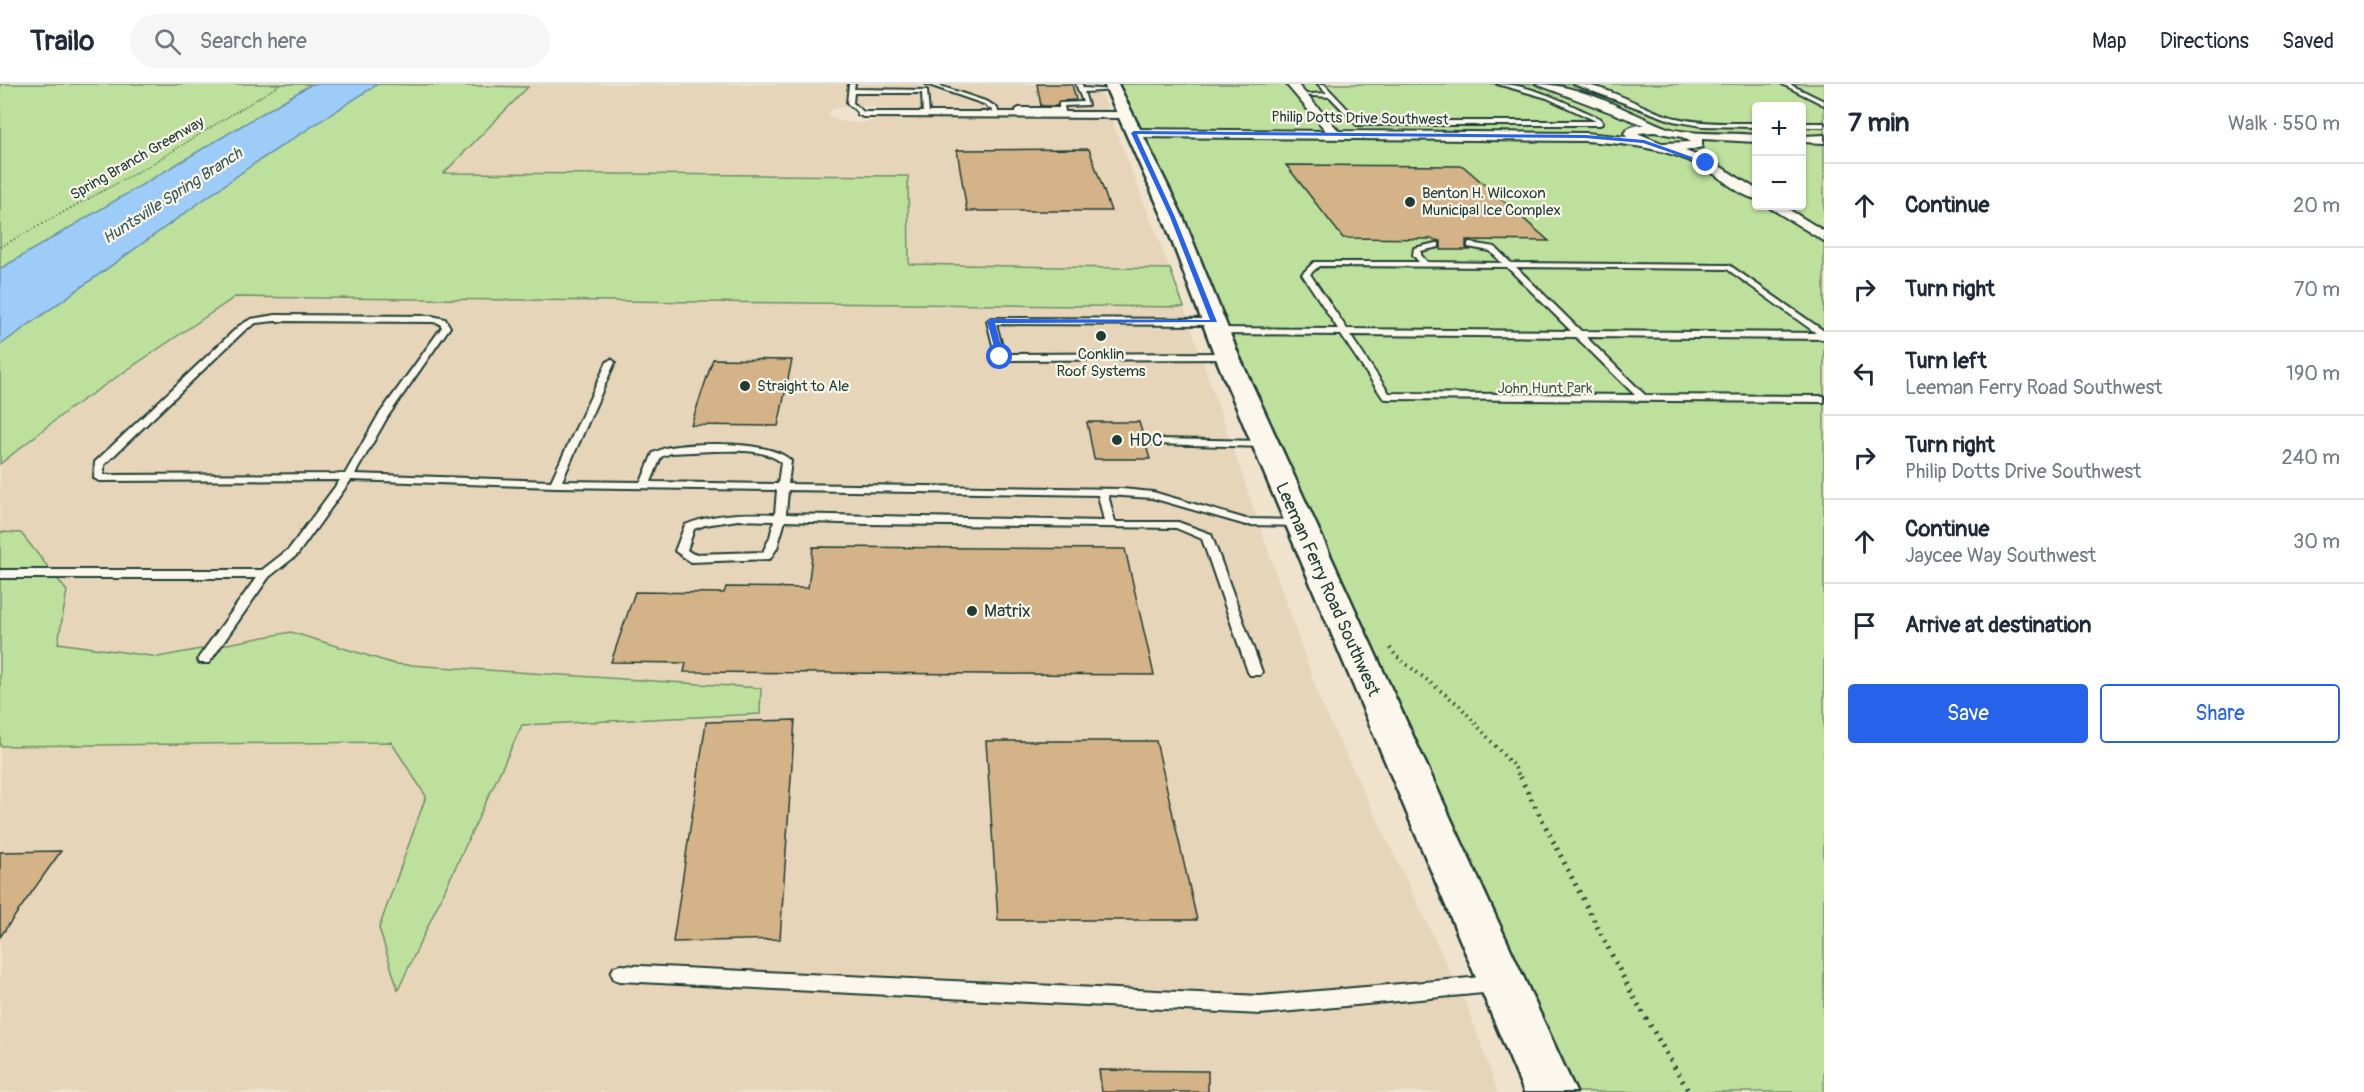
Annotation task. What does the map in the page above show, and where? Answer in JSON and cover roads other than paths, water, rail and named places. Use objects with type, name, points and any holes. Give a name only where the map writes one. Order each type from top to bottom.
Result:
[{"type":"street","points":[[1291,84],[1335,134]]},
{"type":"street","points":[[1541,84],[1588,98],[1665,129],[1686,134],[1752,138]]},
{"type":"street","name":"Philip Dotts Drive Southwest","points":[[863,114],[1020,115],[1063,112],[1107,99],[1335,134],[1585,137],[1649,143]]},
{"type":"street","name":"Leeman Ferry Road Southwest","points":[[1107,99],[1173,217],[1220,336],[1299,523],[1550,1092]]},
{"type":"street","points":[[1623,114],[1634,131],[1649,143],[1706,163],[1752,192]]},
{"type":"street","name":"Philip Dotts Drive Southwest","points":[[1585,137],[1665,129]]},
{"type":"street","points":[[1686,134],[1698,141],[1696,145],[1706,163]]},
{"type":"street","points":[[1649,143],[1676,147],[1737,138]]},
{"type":"street","points":[[1806,139],[1824,139]]},
{"type":"street","points":[[1780,210],[1824,237]]},
{"type":"lane","points":[[926,114],[926,87],[930,84],[986,104],[995,109],[996,115]]},
{"type":"lane","points":[[1321,84],[1357,123],[1600,123],[1597,119],[1549,97],[1500,84]]},
{"type":"lane","points":[[1576,84],[1618,97],[1673,119],[1702,124],[1752,124]]},
{"type":"lane","points":[[1785,84],[1824,103]]},
{"type":"lane","points":[[863,114],[850,103],[852,87],[926,91]]},
{"type":"lane","points":[[1299,94],[1330,95]]},
{"type":"lane","points":[[1063,112],[1061,104],[1086,104],[1107,99]]},
{"type":"lane","points":[[1806,125],[1824,125]]},
{"type":"lane","points":[[1425,265],[1417,255],[1417,250],[1436,244]]},
{"type":"lane","points":[[1471,245],[1492,249],[1643,398]]},
{"type":"lane","points":[[1824,336],[1728,267],[1317,264],[1306,274],[1386,396],[1824,399]]},
{"type":"lane","points":[[204,660],[265,574],[293,552],[348,477],[383,416],[446,327],[442,321],[432,319],[286,318],[254,321],[242,328],[99,464],[99,478],[302,476],[348,477],[555,484],[1102,491],[1153,495],[1246,522],[1299,523]]},
{"type":"lane","points":[[1220,336],[991,321],[1000,357],[1220,336],[1345,332],[1824,336]]},
{"type":"lane","points":[[555,484],[611,362]]},
{"type":"lane","points":[[1157,442],[1265,444]]},
{"type":"lane","points":[[645,485],[661,451],[764,449],[782,455],[786,461],[781,487],[778,519],[774,548],[766,556],[691,558],[681,551],[689,527],[701,520],[778,519],[1178,525],[1206,537],[1255,672]]},
{"type":"lane","points":[[1102,491],[1110,525]]},
{"type":"lane","points":[[0,574],[265,574]]},
{"type":"lane","points":[[620,973],[1260,1005],[1502,984]]},
{"type":"water","name":"Huntsville Spring Branch","points":[[312,84],[378,84],[255,163],[0,345],[0,269]]},
{"type":"place","name":"Benton H. Wilcoxon Municipal Ice Complex","points":[[1410,202]]},
{"type":"place","name":"Conklin Roof Systems","points":[[1101,336]]},
{"type":"place","name":"Straight to Ale","points":[[745,386]]},
{"type":"place","name":"HDC","points":[[1117,440]]},
{"type":"place","name":"Matrix","points":[[972,611]]},
{"type":"park label","name":"John Hunt Park","points":[[1545,388]]}]
